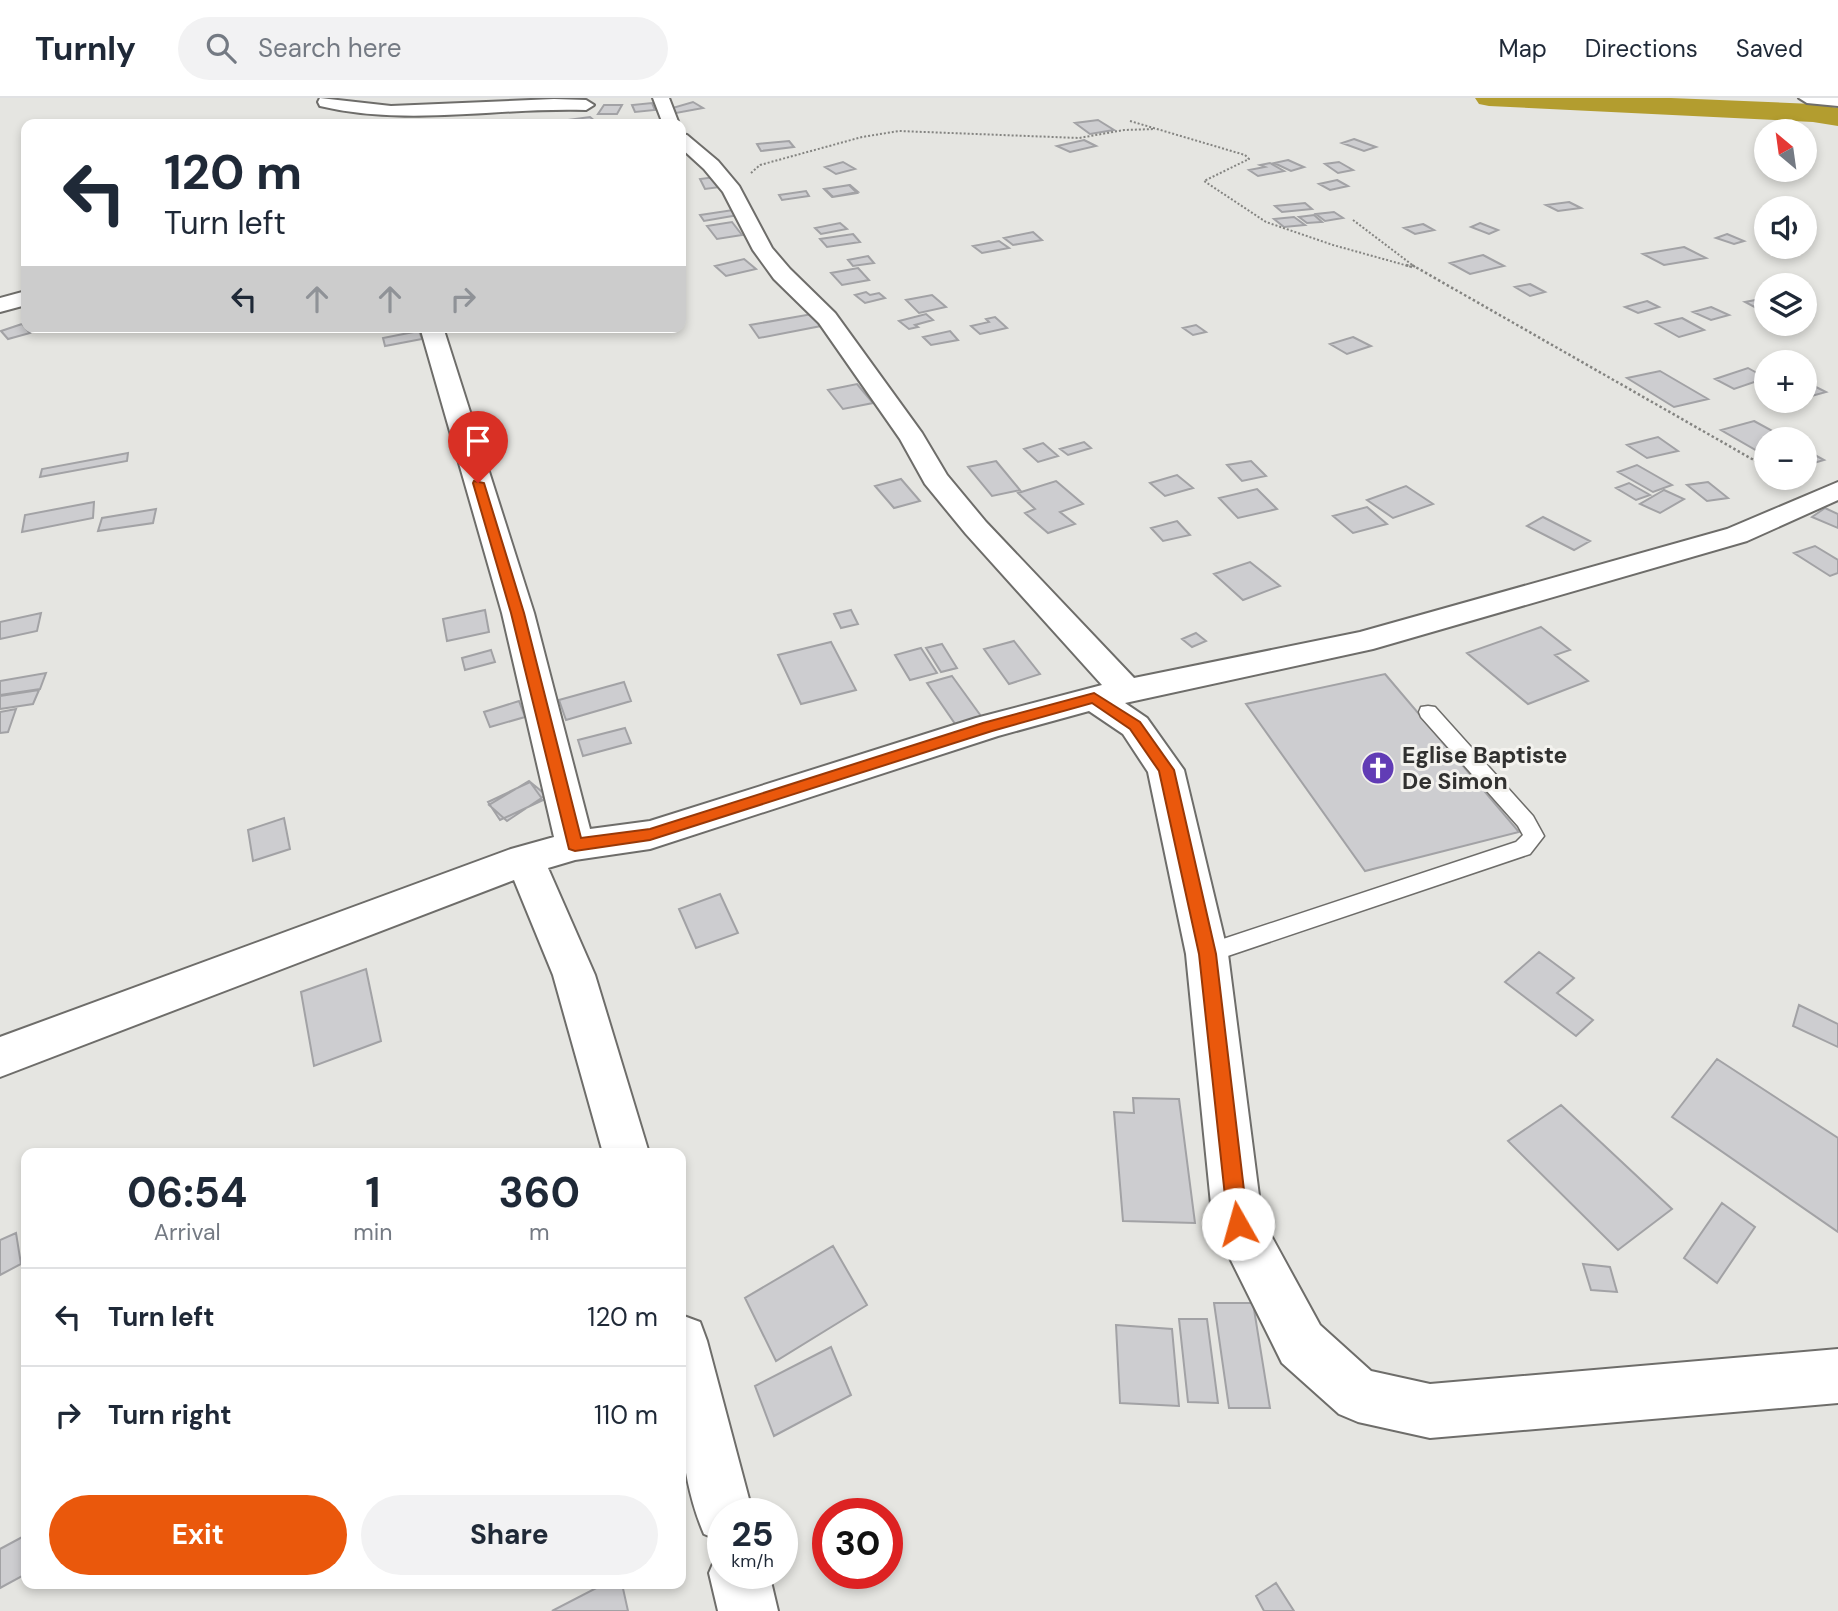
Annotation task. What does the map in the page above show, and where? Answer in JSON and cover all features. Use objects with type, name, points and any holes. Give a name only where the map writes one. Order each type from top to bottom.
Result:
[{"type":"street","points":[[661,98],[669,119]]},
{"type":"street","points":[[1807,98],[1838,101]]},
{"type":"street","points":[[326,102],[347,108],[388,110],[432,110],[553,100],[586,106]]},
{"type":"street","points":[[686,143],[711,164],[732,190],[763,250],[782,274],[827,317],[913,439],[935,478],[1110,694],[1166,770],[1208,954],[1238,1224],[1301,1344],[1358,1395],[1430,1411],[1838,1376]]},
{"type":"street","points":[[0,305],[21,299]]},
{"type":"street","points":[[433,333],[518,613],[575,845]]},
{"type":"street","points":[[0,1057],[525,860],[575,845],[650,835],[988,727],[1110,694],[1362,642],[1737,535],[1838,489]]},
{"type":"street","points":[[525,860],[574,975],[625,1148]]},
{"type":"street","points":[[686,1361],[720,1498]]},
{"type":"street","points":[[742,1589],[748,1611]]},
{"type":"lane","points":[[1208,954],[1523,848],[1534,836],[1526,821],[1428,712]]},
{"type":"path","points":[[1130,121],[1249,159],[1204,181],[1266,222],[1321,242],[1416,268]]},
{"type":"path","points":[[732,190],[760,165],[862,137],[899,131],[1079,138],[1124,130],[1155,129]]},
{"type":"path","points":[[1353,220],[1416,268],[1754,460]]},
{"type":"building","points":[[693,102],[703,108],[676,113],[669,109]]},
{"type":"building","points":[[652,103],[655,110],[635,112],[632,105]]},
{"type":"building","points":[[604,105],[622,105],[617,114],[598,114]]},
{"type":"building","points":[[1098,120],[1114,130],[1090,134],[1075,123]]},
{"type":"building","points":[[1354,139],[1376,147],[1364,151],[1342,143]]},
{"type":"building","points":[[1084,140],[1096,146],[1070,152],[1057,146]]},
{"type":"building","points":[[789,141],[794,147],[761,151],[757,144]]},
{"type":"building","points":[[1288,160],[1304,167],[1291,171],[1274,163]]},
{"type":"building","points":[[843,162],[855,169],[836,174],[825,167]]},
{"type":"building","points":[[1339,162],[1353,170],[1338,173],[1325,164]]},
{"type":"building","points":[[1270,163],[1284,171],[1258,176],[1249,170],[1265,167],[1260,165]]},
{"type":"building","points":[[715,177],[720,187],[705,189],[700,179]]},
{"type":"building","points":[[1337,180],[1348,186],[1330,190],[1319,184]]},
{"type":"building","points":[[849,185],[857,193],[833,197],[825,189]]},
{"type":"building","points":[[850,185],[858,192],[832,197],[824,189]]},
{"type":"building","points":[[806,191],[809,196],[782,200],[779,195]]},
{"type":"building","points":[[1569,202],[1581,208],[1558,211],[1546,205]]},
{"type":"building","points":[[1305,203],[1312,209],[1282,212],[1275,206]]},
{"type":"building","points":[[733,210],[738,215],[704,221],[700,215]]},
{"type":"building","points":[[1334,212],[1343,218],[1325,221],[1316,214]]},
{"type":"building","points":[[1314,215],[1322,222],[1307,223],[1299,217]]},
{"type":"building","points":[[1294,217],[1305,225],[1284,227],[1274,219]]},
{"type":"building","points":[[732,222],[742,235],[717,239],[707,226]]},
{"type":"building","points":[[840,223],[847,229],[821,234],[815,228]]},
{"type":"building","points":[[1480,223],[1498,230],[1489,234],[1471,227]]},
{"type":"building","points":[[1423,224],[1434,230],[1415,234],[1404,228]]},
{"type":"building","points":[[1033,232],[1042,240],[1013,245],[1004,238]]},
{"type":"building","points":[[853,234],[860,242],[827,247],[820,239]]},
{"type":"building","points":[[1727,234],[1744,241],[1734,244],[1716,238]]},
{"type":"building","points":[[999,241],[1009,248],[982,253],[973,246]]},
{"type":"building","points":[[1684,247],[1706,258],[1664,265],[1643,254]]},
{"type":"building","points":[[1483,255],[1504,266],[1470,274],[1450,263]]},
{"type":"building","points":[[868,256],[874,263],[853,266],[848,260]]},
{"type":"building","points":[[744,259],[756,269],[726,276],[715,266]]},
{"type":"building","points":[[858,268],[869,280],[842,285],[831,273]]},
{"type":"building","points":[[1530,284],[1545,292],[1530,296],[1515,287]]},
{"type":"building","points":[[866,292],[870,295],[879,293],[885,298],[865,303],[855,295]]},
{"type":"building","points":[[932,295],[946,307],[919,313],[906,300]]},
{"type":"building","points":[[1647,301],[1659,307],[1638,313],[1625,307]]},
{"type":"building","points":[[1711,307],[1729,315],[1711,320],[1693,312]]},
{"type":"building","points":[[812,314],[821,326],[759,338],[750,325]]},
{"type":"building","points":[[926,314],[933,320],[915,325],[918,327],[909,329],[899,321]]},
{"type":"building","points":[[995,317],[1007,328],[980,334],[971,326],[989,322],[986,319]]},
{"type":"building","points":[[1682,318],[1704,330],[1679,337],[1656,324]]},
{"type":"building","points":[[21,324],[21,333],[30,333],[8,339],[1,331]]},
{"type":"building","points":[[1196,325],[1206,332],[1193,335],[1183,328]]},
{"type":"building","points":[[950,331],[958,340],[931,345],[923,337]]},
{"type":"building","points":[[420,333],[422,339],[385,346],[383,338]]},
{"type":"building","points":[[1353,337],[1371,346],[1347,354],[1330,344]]},
{"type":"building","points":[[1748,368],[1754,371],[1754,382],[1734,389],[1715,379]]},
{"type":"building","points":[[1660,371],[1708,399],[1674,407],[1627,378]]},
{"type":"building","points":[[857,384],[873,403],[843,409],[828,390]]},
{"type":"building","points":[[1817,388],[1826,392],[1817,394]]},
{"type":"building","points":[[1754,421],[1765,427],[1754,427],[1754,449],[1721,430]]},
{"type":"building","points":[[1658,437],[1678,451],[1647,458],[1627,445]]},
{"type":"building","points":[[1084,442],[1091,448],[1068,455],[1060,449]]},
{"type":"building","points":[[1043,443],[1058,456],[1038,462],[1024,449]]},
{"type":"building","points":[[128,453],[127,461],[40,477],[42,469]]},
{"type":"building","points":[[996,461],[1020,490],[992,496],[968,467]]},
{"type":"building","points":[[1251,461],[1266,476],[1242,481],[1227,465]]},
{"type":"building","points":[[1637,465],[1672,485],[1653,492],[1618,472]]},
{"type":"building","points":[[1177,475],[1193,488],[1165,496],[1150,483]]},
{"type":"building","points":[[901,479],[920,501],[894,508],[875,486]]},
{"type":"building","points":[[1056,481],[1083,504],[1060,512],[1075,524],[1048,533],[1025,513],[1035,509],[1018,493]]},
{"type":"building","points":[[1708,482],[1728,498],[1707,501],[1687,485]]},
{"type":"building","points":[[1629,483],[1650,495],[1636,500],[1616,488]]},
{"type":"building","points":[[1406,486],[1433,504],[1393,518],[1367,500]]},
{"type":"building","points":[[1257,489],[1277,509],[1238,518],[1219,498]]},
{"type":"building","points":[[1664,490],[1684,499],[1660,513],[1640,504]]},
{"type":"building","points":[[94,502],[93,518],[22,532],[25,515]]},
{"type":"building","points":[[1367,507],[1387,524],[1353,533],[1333,516]]},
{"type":"building","points":[[1825,508],[1838,514],[1838,528],[1812,517]]},
{"type":"building","points":[[156,509],[153,523],[98,531],[102,518]]},
{"type":"building","points":[[1543,517],[1590,541],[1574,550],[1527,526]]},
{"type":"building","points":[[1177,521],[1190,535],[1163,541],[1151,528]]},
{"type":"building","points":[[1815,546],[1838,560],[1838,573],[1830,576],[1794,553]]},
{"type":"building","points":[[1250,562],[1280,586],[1243,600],[1214,574]]},
{"type":"building","points":[[485,610],[489,632],[447,641],[443,619]]},
{"type":"building","points":[[851,610],[858,624],[841,628],[834,614]]},
{"type":"building","points":[[41,613],[37,631],[0,639],[0,622]]},
{"type":"building","points":[[1541,627],[1570,650],[1555,655],[1588,681],[1528,704],[1467,653]]},
{"type":"building","points":[[1196,633],[1206,641],[1192,647],[1182,639]]},
{"type":"building","points":[[1014,641],[1040,674],[1009,684],[984,649]]},
{"type":"building","points":[[831,642],[856,690],[801,704],[778,655]]},
{"type":"building","points":[[942,644],[957,668],[941,672],[926,648]]},
{"type":"building","points":[[921,648],[937,673],[910,680],[895,655]]},
{"type":"building","points":[[491,650],[495,662],[465,670],[462,658]]},
{"type":"building","points":[[46,673],[40,689],[0,695],[0,681]]},
{"type":"building","name":"Eglise Baptiste De Simon","points":[[1385,674],[1519,832],[1365,871],[1246,704]]},
{"type":"building","points":[[952,676],[986,723],[960,731],[927,683]]},
{"type":"building","points":[[624,682],[631,701],[566,720],[559,700]]},
{"type":"building","points":[[39,690],[33,704],[0,709],[0,696]]},
{"type":"building","points":[[519,701],[525,717],[490,727],[484,712]]},
{"type":"building","points":[[16,709],[8,732],[0,733],[0,712]]},
{"type":"building","points":[[625,728],[631,743],[583,756],[578,740]]},
{"type":"building","points":[[529,781],[546,795],[507,821],[489,805]]},
{"type":"building","points":[[530,782],[543,800],[500,820],[488,802]]},
{"type":"building","points":[[284,818],[290,849],[253,861],[248,830]]},
{"type":"building","points":[[720,894],[738,933],[696,948],[679,909]]},
{"type":"building","points":[[1539,952],[1574,978],[1557,993],[1593,1020],[1576,1036],[1505,982]]},
{"type":"building","points":[[366,969],[381,1041],[314,1066],[301,992]]},
{"type":"building","points":[[1799,1005],[1838,1024],[1838,1047],[1793,1026]]},
{"type":"building","points":[[1717,1059],[1838,1138],[1838,1232],[1672,1117]]},
{"type":"building","points":[[1133,1098],[1179,1099],[1195,1223],[1123,1221],[1114,1112],[1134,1113]]},
{"type":"building","points":[[1561,1105],[1672,1209],[1618,1250],[1508,1141]]},
{"type":"building","points":[[1722,1203],[1755,1227],[1717,1283],[1684,1258]]},
{"type":"building","points":[[16,1233],[21,1264],[0,1275],[0,1240]]},
{"type":"building","points":[[833,1246],[867,1305],[776,1361],[745,1298]]},
{"type":"building","points":[[1583,1264],[1610,1267],[1617,1292],[1591,1290]]},
{"type":"building","points":[[1214,1303],[1253,1303],[1270,1408],[1229,1408]]},
{"type":"building","points":[[1179,1319],[1207,1319],[1218,1403],[1188,1402]]},
{"type":"building","points":[[1116,1325],[1172,1329],[1179,1406],[1120,1403]]},
{"type":"building","points":[[831,1347],[851,1395],[774,1436],[755,1386]]},
{"type":"building","points":[[21,1538],[21,1577],[0,1588],[0,1549]]},
{"type":"building","points":[[1276,1583],[1294,1611],[1264,1611],[1256,1596]]},
{"type":"building","points":[[594,1589],[623,1589],[628,1611],[552,1611]]},
{"type":"waterway","points":[[1489,98],[1813,113],[1838,117]]},
{"type":"place","name":"Eglise Baptiste De Simon","points":[[1378,768]]},
{"type":"route","points":[[478,483],[518,613],[575,845],[650,835],[988,727],[1094,698],[1135,726],[1166,770],[1208,954],[1238,1224]]}]
